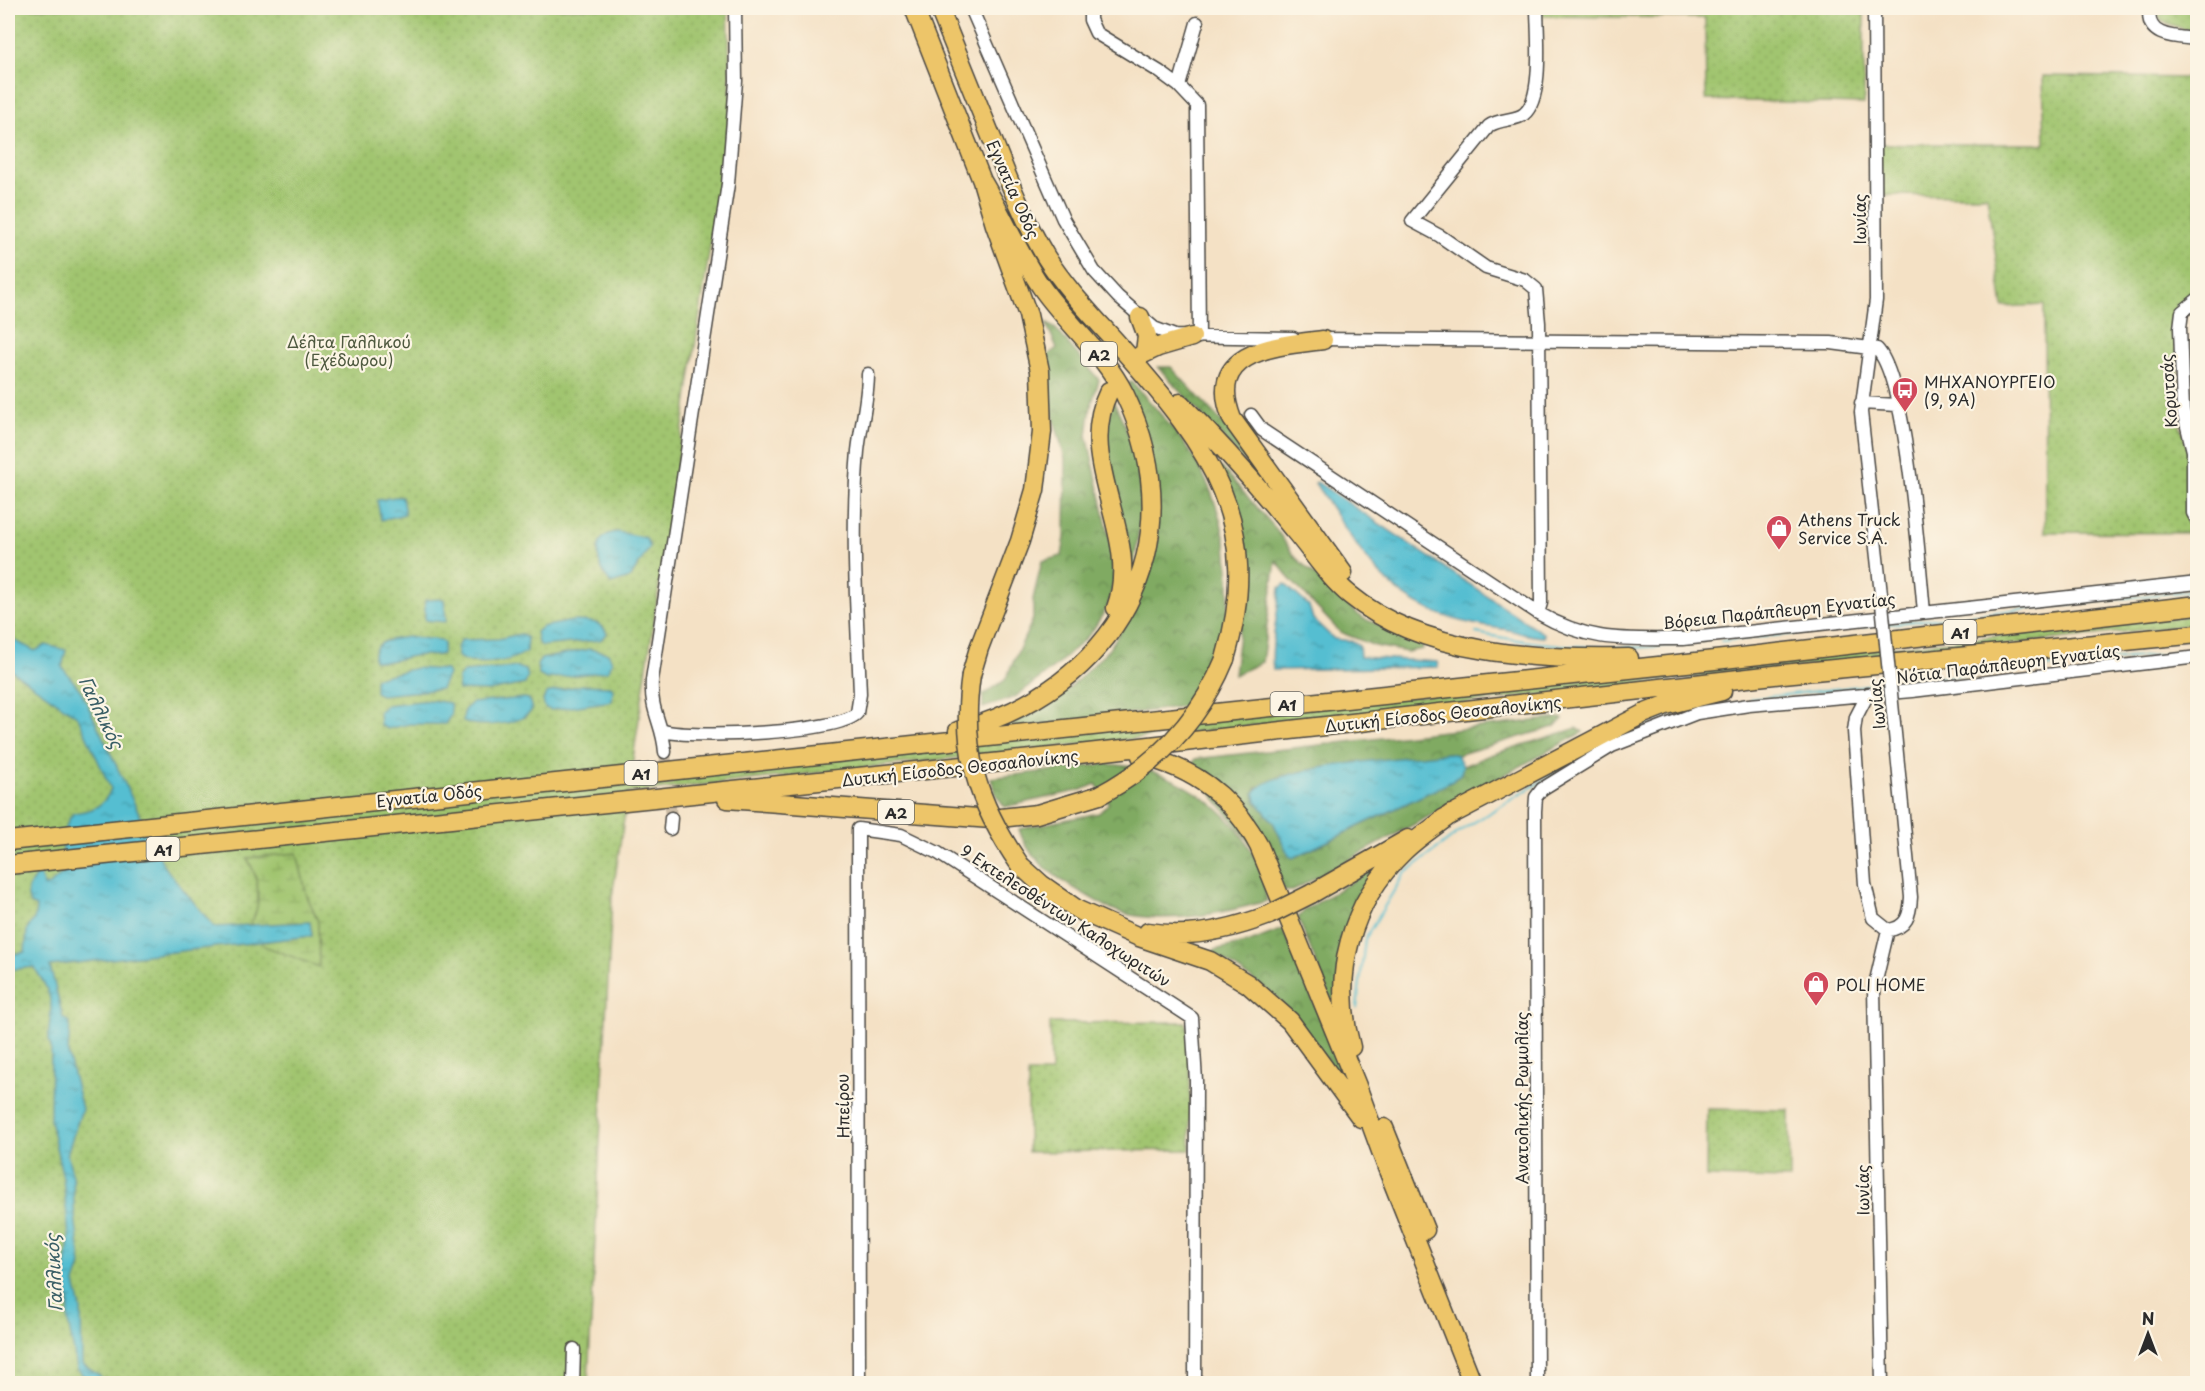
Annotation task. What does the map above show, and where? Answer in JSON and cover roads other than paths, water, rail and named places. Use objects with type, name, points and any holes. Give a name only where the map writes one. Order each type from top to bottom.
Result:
[{"type":"highway","name":"Εγνατία Οδός","points":[[914,8],[982,181]]},
{"type":"highway","name":"Εγνατία Οδός","points":[[939,8],[1033,235],[1060,278],[1136,353]]},
{"type":"highway","name":"Α2","points":[[851,751],[893,740],[958,731],[996,719],[1048,692],[1070,675],[1116,626],[1129,604],[1147,551],[1151,478],[1144,442],[1125,395],[1111,371],[1043,289],[982,181]]},
{"type":"highway","points":[[982,181],[1035,341],[1040,371],[1042,432],[1035,490],[1020,541],[971,675],[967,722],[973,768],[980,795],[995,827],[1020,865],[1061,899],[1095,918],[1139,937],[1210,961],[1234,975],[1277,1008],[1356,1109],[1386,1165]]},
{"type":"highway","points":[[1136,353],[1147,336],[1140,317]]},
{"type":"highway","points":[[1136,353],[1196,337]]},
{"type":"highway","points":[[1323,340],[1267,349],[1244,358],[1231,371],[1227,380],[1228,409],[1232,419],[1368,609]]},
{"type":"highway","name":"Α2","points":[[689,795],[991,819],[1037,814],[1100,795],[1139,772],[1177,738],[1209,694],[1224,659],[1238,595],[1238,551],[1229,509],[1206,454],[1136,353]]},
{"type":"highway","points":[[1136,353],[1293,528],[1331,576],[1368,609],[1413,632],[1467,646],[1529,654],[1591,658],[1724,659]]},
{"type":"highway","points":[[1102,642],[1117,606],[1124,574],[1123,552],[1098,452],[1098,419],[1108,391]]},
{"type":"highway","name":"Δυτική Είσοδος Θεσσαλονίκης","points":[[851,751],[1724,659],[2198,604]]},
{"type":"highway","name":"Δυτική Είσοδος Θεσσαλονίκης","points":[[689,795],[1070,755],[1783,674],[2198,634]]},
{"type":"highway","points":[[1119,927],[1160,934],[1197,934],[1225,930],[1269,915],[1311,894],[1451,814],[1643,714],[1666,705],[1756,684],[1783,674]]},
{"type":"highway","name":"Εγνατία Οδός","points":[[8,841],[851,751]]},
{"type":"highway","points":[[1070,755],[1136,755],[1171,764],[1217,791],[1240,816],[1259,846],[1357,1086],[1473,1383]]},
{"type":"highway","name":"Εγνατία Οδός","points":[[8,866],[689,795]]},
{"type":"highway","points":[[1451,814],[1405,850],[1388,868],[1362,906],[1348,945],[1342,1007],[1346,1031],[1358,1069],[1395,1153],[1485,1383]]},
{"type":"street","points":[[665,752],[664,731],[653,712],[652,680],[728,184],[736,81],[735,8]]},
{"type":"street","points":[[971,8],[1063,219],[1094,271],[1140,317],[1164,332],[1196,337],[1323,340],[1831,343],[1870,346],[1880,353],[1884,361],[1898,405],[1910,481],[1923,612]]},
{"type":"street","points":[[1090,8],[1090,20],[1096,33],[1179,86],[1197,105],[1196,337]]},
{"type":"street","points":[[1537,8],[1537,75],[1535,94],[1530,107],[1521,116],[1502,118],[1489,126],[1412,221],[1440,236],[1491,271],[1532,283],[1539,298],[1541,603],[1538,613]]},
{"type":"street","name":"Ιωνίας","points":[[1874,8],[1876,300],[1861,403],[1911,897],[1907,919],[1897,929],[1888,930],[1874,989],[1882,1383]]},
{"type":"street","points":[[2150,8],[2149,18],[2155,30],[2164,35],[2198,39]]},
{"type":"street","points":[[1179,86],[1197,23]]},
{"type":"street","name":"Κορυτσάς","points":[[2198,299],[2182,312],[2180,328],[2183,410],[2193,451],[2193,513],[2198,522]]},
{"type":"street","points":[[664,731],[699,735],[802,729],[844,722],[856,713],[860,694],[855,562],[858,450],[868,394],[868,374]]},
{"type":"street","points":[[1861,403],[1898,405]]},
{"type":"street","name":"Βόρεια Παράπλευρη Εγνατίας","points":[[1251,415],[1262,430],[1538,613],[1575,632],[1612,640],[1683,639],[2198,583]]},
{"type":"street","name":"Νότια Παράπλευρη Εγνατίας","points":[[1535,812],[1539,792],[1571,769],[1612,746],[1670,721],[1697,713],[1749,705],[2198,657]]},
{"type":"street","points":[[1868,694],[1856,717],[1854,731],[1865,884],[1872,918],[1888,930]]},
{"type":"street","name":"Ανατολικής Ρωμυλίας","points":[[1535,812],[1536,1383]]},
{"type":"street","name":"9 Εκτελεσθέντων Καλοχωριτών","points":[[858,829],[902,835],[938,853],[1187,1012],[1194,1025],[1196,1081],[1195,1383]]},
{"type":"street","name":"Ηπείρου","points":[[858,829],[860,1383]]},
{"type":"street","points":[[573,1383],[574,1348]]},
{"type":"water","points":[[1317,482],[1544,634],[1543,637],[1465,622],[1435,612],[1410,599],[1389,583],[1370,563],[1315,483]]},
{"type":"water","points":[[402,497],[405,514],[381,520],[377,500]]},
{"type":"water","points":[[618,532],[646,538],[650,547],[630,578],[611,584],[599,561],[599,545],[602,539],[609,534]]},
{"type":"water","points":[[1285,584],[1309,606],[1313,619],[1334,639],[1351,641],[1359,646],[1360,657],[1437,662],[1438,667],[1273,670],[1273,640],[1280,588]]},
{"type":"water","points":[[444,599],[446,622],[425,620],[425,600]]},
{"type":"water","points":[[572,621],[588,621],[598,624],[605,629],[607,634],[600,640],[542,646],[538,643],[536,632],[542,627]]},
{"type":"water","points":[[520,634],[527,638],[526,652],[511,659],[482,663],[458,657],[457,647],[461,640],[498,639]]},
{"type":"water","points":[[8,637],[35,651],[46,645],[66,650],[62,667],[81,691],[164,866],[214,927],[310,922],[312,936],[50,966],[63,1018],[70,1022],[68,1054],[82,1109],[67,1154],[73,1176],[81,1265],[75,1283],[81,1309],[82,1364],[100,1376],[104,1383],[91,1383],[77,1369],[68,1322],[69,1300],[65,1277],[69,1237],[63,1178],[50,1120],[51,1008],[48,992],[34,967],[8,970],[8,955],[25,952],[27,930],[35,917],[36,907],[30,904],[28,889],[36,876],[40,875],[44,886],[50,885],[64,872],[64,834],[73,813],[86,811],[101,804],[111,789],[78,717],[8,668]]},
{"type":"water","points":[[408,637],[441,640],[444,643],[442,654],[417,655],[385,661],[374,660],[374,653],[379,644]]},
{"type":"water","points":[[589,649],[608,653],[612,661],[608,671],[546,679],[539,675],[537,665],[541,659]]},
{"type":"water","points":[[517,667],[525,670],[528,676],[525,684],[488,691],[458,690],[458,679],[463,672]]},
{"type":"water","points":[[416,668],[446,670],[448,674],[441,689],[381,695],[375,692],[375,678]]},
{"type":"water","points":[[582,685],[611,686],[612,701],[551,710],[545,708],[543,701],[546,693]]},
{"type":"water","points":[[529,699],[532,710],[519,719],[490,725],[463,722],[464,710],[472,703]]},
{"type":"water","points":[[430,700],[450,703],[451,715],[445,724],[409,724],[387,729],[380,725],[379,712],[386,705]]},
{"type":"water","points":[[1448,753],[1457,755],[1463,766],[1461,773],[1453,781],[1293,858],[1289,856],[1273,822],[1256,801],[1254,793],[1265,783],[1312,769]]},
{"type":"waterway","points":[[1888,624],[2198,590]]},
{"type":"waterway","points":[[1721,641],[1879,625]]},
{"type":"waterway","points":[[1476,633],[1527,641],[1602,648],[1679,645]]},
{"type":"waterway","points":[[1894,682],[2190,652]]},
{"type":"waterway","points":[[1751,699],[1885,683]]},
{"type":"waterway","points":[[1617,738],[1678,711]]},
{"type":"waterway","points":[[1357,1008],[1365,939],[1404,874],[1463,829],[1591,751]]},
{"type":"tunnel","points":[[665,752],[671,818]]},
{"type":"place","name":"ΜΗΧΑΝΟΥΡΓΕΙΟ (9, 9Α)","points":[[1905,413]]},
{"type":"place","name":"Athens Truck Service S.A.","points":[[1779,551]]},
{"type":"place","name":"POLI HOME","points":[[1816,1007]]},
{"type":"park label","name":"Δέλτα Γαλλικού (Εχέδωρου)","points":[[349,350]]},
{"type":"water label","name":"Γαλλικός","points":[[102,712]]},
{"type":"water label","name":"Γαλλικός","points":[[53,1273]]}]
